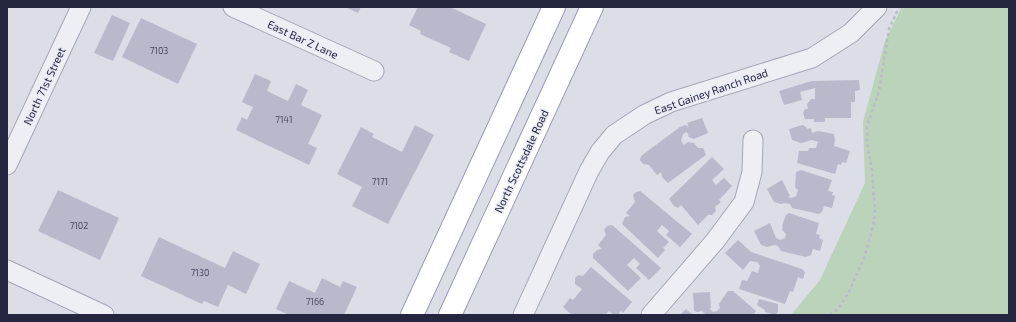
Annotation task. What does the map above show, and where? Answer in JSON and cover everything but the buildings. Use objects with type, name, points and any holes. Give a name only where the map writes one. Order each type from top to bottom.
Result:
[{"type":"main road","points":[[412,315],[554,7]]},
{"type":"main road","name":"North Scottsdale Road","points":[[450,315],[592,7]]},
{"type":"street","name":"North 71st Street","points":[[7,165],[81,7]]},
{"type":"street","name":"East Bar Z Lane","points":[[233,7],[374,71]]},
{"type":"street","name":"East Gainey Ranch Road","points":[[522,315],[589,171],[600,152],[614,135],[644,115],[671,102],[812,58],[851,33],[877,7]]},
{"type":"street","points":[[651,315],[715,241],[744,202],[752,172],[753,140]]},
{"type":"street","points":[[7,270],[104,315]]},
{"type":"path","points":[[830,315],[838,309],[849,292],[864,258],[873,227],[875,213],[872,170],[867,143],[867,127],[879,91],[889,29],[899,7]]},
{"type":"green space","points":[[902,7],[1009,7],[1009,315],[791,315],[820,280],[865,183],[863,122],[885,41]]}]
